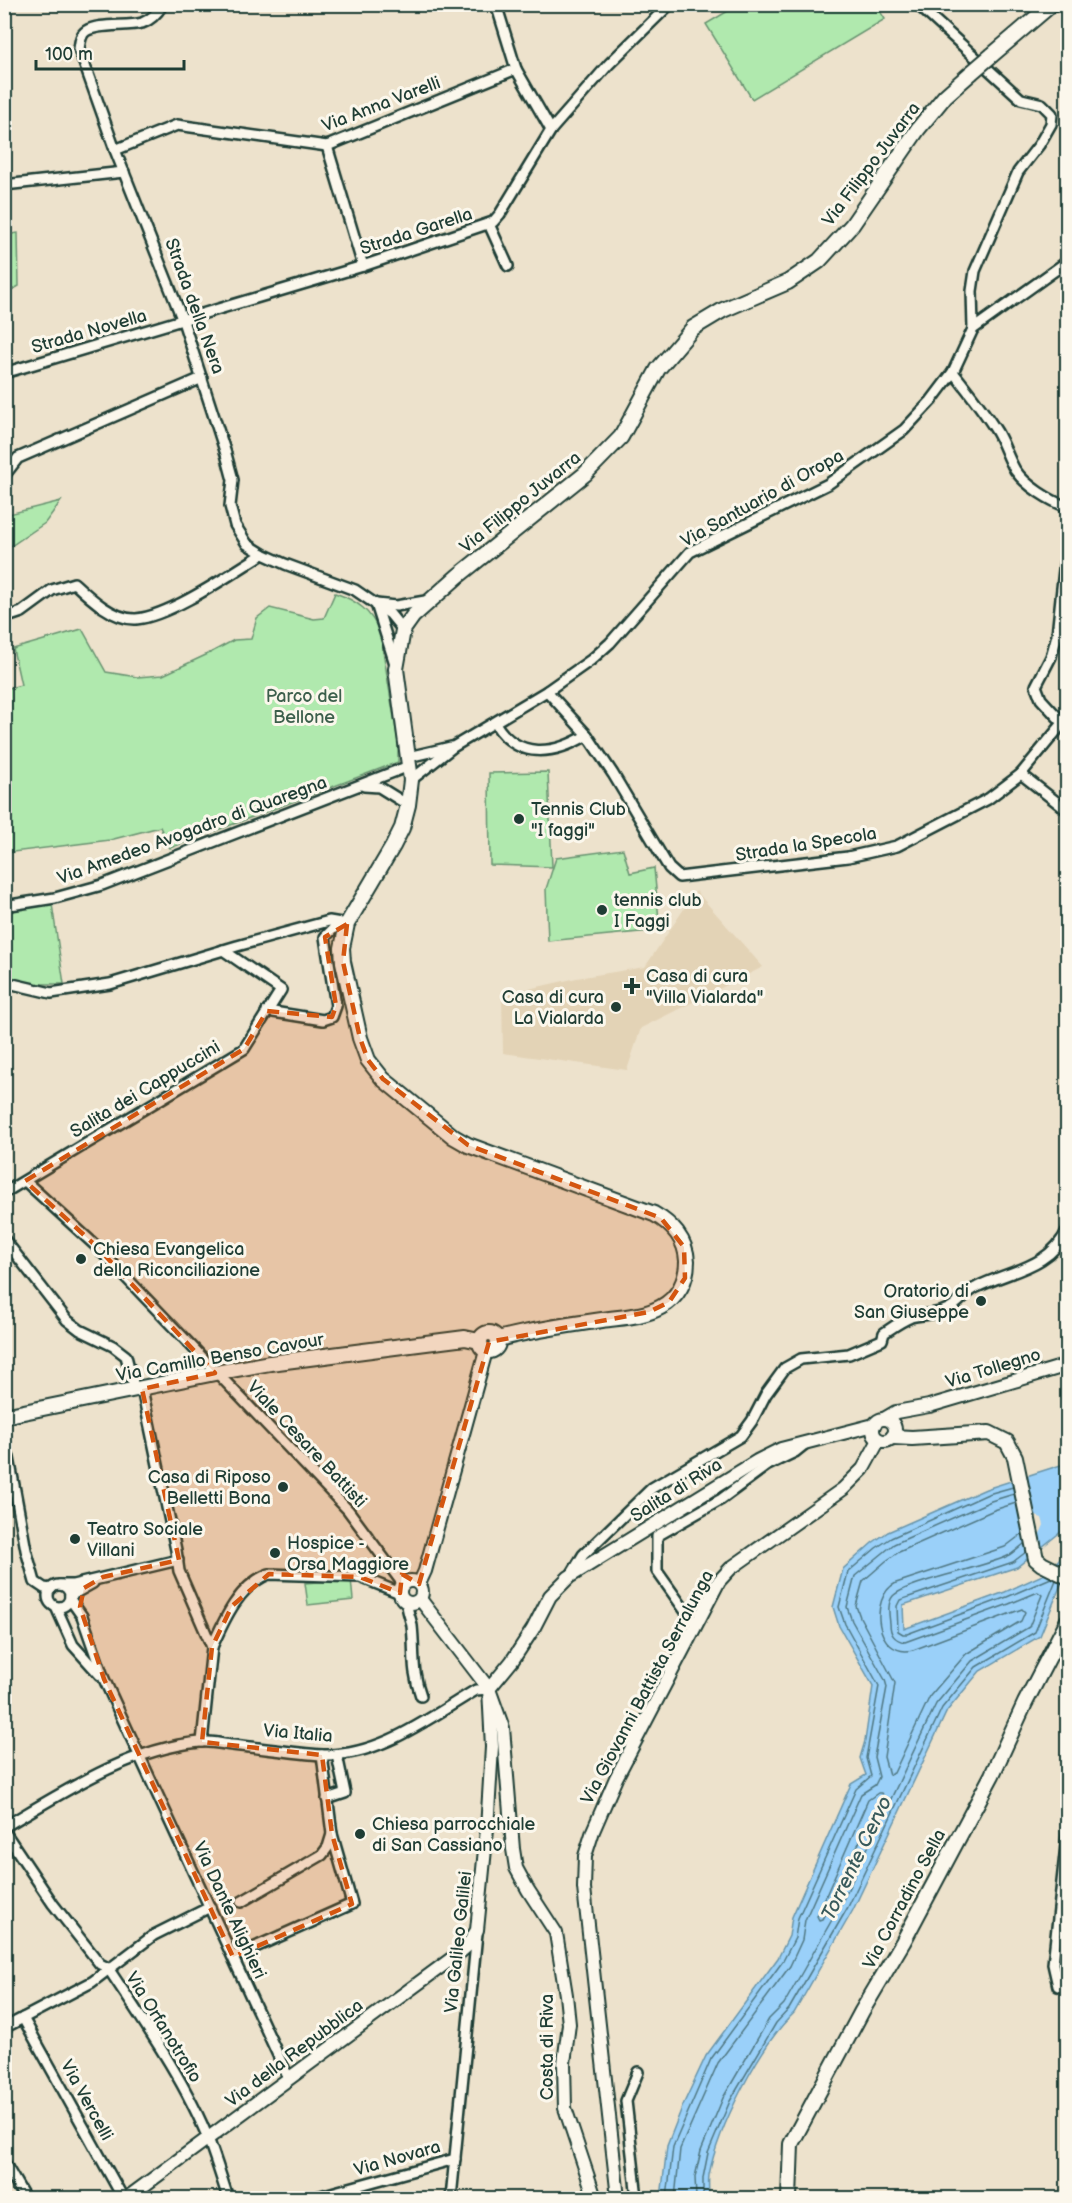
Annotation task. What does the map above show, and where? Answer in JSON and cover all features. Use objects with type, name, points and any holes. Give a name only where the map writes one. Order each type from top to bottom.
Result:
[{"type":"main road","name":"Via Filippo Juvarra","points":[[403,630],[413,616],[430,600],[585,474],[621,437],[658,369],[693,328],[723,309],[788,282],[819,261],[852,225],[918,129],[945,96],[1052,4]]},
{"type":"main road","points":[[403,630],[396,669],[411,780],[408,806],[402,828],[393,846],[347,924],[342,948],[348,984],[368,1060],[383,1078],[454,1137],[468,1145],[654,1214],[675,1230],[684,1248],[687,1267],[685,1278],[676,1295],[660,1308],[636,1315],[525,1332],[498,1339],[498,1345],[494,1350],[483,1346]]},
{"type":"main road","name":"Via Camillo Benso Cavour","points":[[4,1416],[138,1390],[215,1372],[270,1363],[465,1338],[483,1346]]},
{"type":"main road","points":[[889,1436],[912,1438],[989,1433],[1007,1442],[1015,1457],[1036,1559],[1068,1577]]},
{"type":"main road","name":"Via Corradino Sella","points":[[789,2199],[791,2144],[992,1775],[1025,1703],[1068,1620]]},
{"type":"street","name":"Strada della Nera","points":[[164,4],[144,23],[86,31],[81,38],[79,49],[115,150],[183,321],[202,378],[233,480],[230,507],[235,525],[248,544],[263,554],[355,590],[390,614],[403,630]]},
{"type":"street","points":[[496,4],[516,69],[551,130]]},
{"type":"street","name":"Strada Garella","points":[[183,321],[254,297],[363,266],[489,224],[500,214],[551,130],[609,64],[670,4]]},
{"type":"street","points":[[916,4],[1021,99],[1042,104],[1052,114],[1051,124],[1039,145],[1018,172],[975,271],[972,291],[973,329]]},
{"type":"street","name":"Via Anna Varelli","points":[[115,150],[177,125],[327,146],[516,69]]},
{"type":"street","points":[[327,146],[363,266]]},
{"type":"street","points":[[4,185],[124,172]]},
{"type":"street","points":[[489,224],[508,266]]},
{"type":"street","name":"Via Santuario di Oropa","points":[[411,780],[453,747],[547,691],[603,650],[690,552],[810,494],[846,473],[904,430],[931,401],[953,372],[973,329],[1068,261]]},
{"type":"street","name":"Strada Novella","points":[[4,373],[183,321]]},
{"type":"street","points":[[953,372],[975,399],[998,434],[1016,471],[1036,489],[1060,505],[1068,507]]},
{"type":"street","points":[[4,476],[18,458],[202,378]]},
{"type":"street","points":[[1065,721],[1041,699],[1036,686],[1051,657],[1057,635],[1068,532]]},
{"type":"street","points":[[4,618],[22,612],[52,590],[74,583],[96,604],[135,619],[169,610],[263,554]]},
{"type":"street","name":"Via Filippo Juvarra","points":[[376,604],[396,606],[430,600]]},
{"type":"street","points":[[376,604],[396,669]]},
{"type":"street","name":"Strada la Specola","points":[[547,691],[587,735],[664,860],[679,877],[848,857],[897,846],[988,799],[1021,774],[1065,721]]},
{"type":"street","points":[[495,723],[503,737],[513,744],[529,749],[545,751],[563,747],[587,735]]},
{"type":"street","name":"Via Santuario di Oropa","points":[[409,761],[453,747]]},
{"type":"street","name":"Via Amedeo Avogadro di Quaregna","points":[[4,906],[55,898],[102,885],[355,787],[409,761]]},
{"type":"street","points":[[1021,774],[1068,811]]},
{"type":"street","name":"Via Amedeo Avogadro di Quaregna","points":[[355,787],[368,785],[379,787],[408,806]]},
{"type":"street","points":[[4,982],[51,993],[110,984],[328,921],[347,924]]},
{"type":"street","points":[[267,1011],[323,1020],[332,1017],[336,1006],[325,937],[334,928],[347,924]]},
{"type":"street","name":"Salita dei Cappuccini","points":[[4,1193],[244,1049],[280,990],[223,950]]},
{"type":"street","name":"Viale Cesare Battisti","points":[[25,1181],[95,1245],[348,1509],[403,1593]]},
{"type":"street","points":[[489,1689],[513,1660],[550,1596],[569,1577],[583,1555],[652,1488],[741,1436],[766,1394],[785,1368],[801,1359],[849,1354],[882,1340],[884,1334],[912,1317],[946,1310],[960,1302],[975,1288],[1042,1260],[1063,1239],[1068,1229]]},
{"type":"street","points":[[4,1239],[67,1320],[126,1356],[138,1390],[179,1571],[212,1647]]},
{"type":"street","points":[[418,1584],[425,1571],[483,1346]]},
{"type":"street","name":"Via Tollegno","points":[[879,1422],[896,1412],[929,1406],[1068,1365]]},
{"type":"street","name":"Via Tollegno","points":[[889,1436],[903,1419],[929,1406]]},
{"type":"street","points":[[879,1422],[893,1424],[889,1436],[874,1436],[879,1422]]},
{"type":"street","name":"Salita di Riva","points":[[569,1577],[757,1461],[781,1449],[879,1422]]},
{"type":"street","name":"Via Giovanni Battista Serralunga","points":[[618,2199],[610,2114],[586,1922],[585,1856],[593,1831],[616,1778],[719,1581],[731,1568],[843,1489],[863,1469],[889,1436]]},
{"type":"street","name":"Salita di Riva","points":[[696,1626],[657,1571],[657,1536],[720,1500],[766,1466],[795,1452],[807,1442]]},
{"type":"street","points":[[4,1449],[9,1458],[26,1550],[35,1582],[44,1588],[73,1585],[178,1560]]},
{"type":"street","points":[[202,1742],[212,1647],[232,1606],[256,1581],[269,1574],[360,1576],[403,1593],[414,1603],[420,1599],[422,1589],[418,1584],[409,1581],[403,1593],[412,1624],[412,1663],[415,1681],[421,1696]]},
{"type":"street","points":[[56,1607],[66,1605],[70,1597],[103,1577]]},
{"type":"street","points":[[82,1616],[66,1587],[55,1587],[48,1594],[49,1601],[56,1607],[74,1645],[104,1679]]},
{"type":"street","points":[[84,1588],[80,1599],[82,1616],[104,1679]]},
{"type":"street","name":"Costa di Riva","points":[[420,1599],[489,1689],[503,1728],[516,1868],[556,1933],[566,1995],[568,2024],[564,2063],[566,2108],[595,2199]]},
{"type":"street","name":"Via Dante Alighieri","points":[[104,1679],[289,2079]]},
{"type":"street","name":"Via Italia","points":[[4,1829],[51,1799],[100,1773],[141,1755],[202,1742],[322,1755],[366,1750],[394,1738],[476,1690],[489,1689]]},
{"type":"street","name":"Via Galileo Galilei","points":[[451,2199],[487,1829],[492,1748],[489,1689]]},
{"type":"street","points":[[233,1957],[352,1904],[332,1834],[322,1755]]},
{"type":"street","points":[[327,1798],[345,1793],[337,1755]]},
{"type":"street","points":[[1068,1827],[1053,1964],[1058,1986],[1068,1989]]},
{"type":"street","name":"Via Orfanotrofio","points":[[4,1829],[53,1904],[100,1964],[108,1968],[140,2016],[208,2139],[228,2199]]},
{"type":"street","points":[[241,1902],[322,1855],[328,1847],[332,1834]]},
{"type":"street","points":[[4,2028],[92,1982],[154,1935],[210,1907]]},
{"type":"street","name":"Via della Repubblica","points":[[125,2199],[458,1954],[468,1945],[477,1930]]},
{"type":"street","name":"Via Vercelli","points":[[23,2018],[125,2199]]},
{"type":"street","points":[[637,2199],[626,2101],[638,2072]]},
{"type":"street","name":"Via Novara","points":[[313,2199],[455,2159]]},
{"type":"street","points":[[4,2162],[25,2199]]},
{"type":"highlighted area","points":[[347,924],[343,962],[360,1038],[368,1060],[383,1079],[468,1145],[661,1218],[684,1247],[685,1278],[669,1302],[649,1312],[489,1342],[419,1584],[402,1574],[400,1593],[360,1577],[269,1574],[232,1606],[212,1647],[202,1742],[322,1755],[332,1834],[352,1904],[233,1957],[104,1679],[80,1607],[84,1588],[103,1577],[179,1560],[142,1389],[215,1373],[95,1245],[25,1181],[244,1049],[267,1011],[332,1017],[336,1006],[325,937]]},
{"type":"shaded area","name":"Casa di cura \"Villa Vialarda\"","points":[[696,891],[763,967],[641,1028],[627,1070],[503,1053],[502,995],[577,978],[645,967]]},
{"type":"green space","points":[[738,5],[876,5],[885,19],[752,99],[706,24]]},
{"type":"green space","points":[[18,233],[19,286],[5,294],[5,235]]},
{"type":"green space","points":[[61,501],[45,523],[5,550],[5,515]]},
{"type":"green space","name":"Parco del Bellone","points":[[335,593],[363,608],[380,633],[398,742],[398,762],[170,848],[160,827],[110,840],[5,853],[5,689],[21,685],[13,649],[82,629],[106,672],[137,677],[163,675],[234,640],[251,639],[257,618],[270,608],[314,619],[324,618]]},
{"type":"green space","name":"Tennis Club \"I faggi\"","points":[[548,772],[552,867],[490,865],[489,773]]},
{"type":"green space","name":"tennis club I Faggi","points":[[623,849],[630,873],[654,868],[660,930],[548,941],[546,889],[556,858]]},
{"type":"green space","points":[[52,904],[64,984],[26,984],[5,974],[4,911]]},
{"type":"green space","points":[[351,1579],[353,1600],[308,1605],[305,1583]]},
{"type":"water","name":"Torrente Cervo","points":[[1067,1463],[1067,1527],[1017,1567],[903,1605],[904,1629],[1005,1592],[1047,1573],[1067,1550],[1067,1576],[1062,1582],[1040,1636],[980,1671],[947,1711],[853,1910],[794,2013],[767,2046],[742,2089],[721,2134],[714,2156],[709,2175],[709,2198],[661,2198],[667,2146],[706,2056],[778,1958],[789,1936],[792,1917],[851,1784],[866,1775],[860,1758],[865,1741],[873,1686],[839,1626],[833,1607],[843,1569],[888,1532],[986,1489]]},
{"type":"pier","points":[[1024,1474],[1033,1515],[1042,1518],[1044,1525],[1039,1536],[1041,1552],[1029,1561],[1012,1477]]},
{"type":"place","name":"Tennis Club \"I faggi\"","points":[[519,819]]},
{"type":"place","name":"tennis club I Faggi","points":[[602,910]]},
{"type":"place","name":"Casa di cura \"Villa Vialarda\"","points":[[632,986]]},
{"type":"place","name":"Casa di cura La Vialarda","points":[[616,1007]]},
{"type":"place","name":"Chiesa Evangelica della Riconciliazione","points":[[81,1259]]},
{"type":"place","name":"Oratorio di San Giuseppe","points":[[981,1301]]},
{"type":"place","name":"Casa di Riposo Belletti Bona","points":[[283,1487]]},
{"type":"place","name":"Teatro Sociale Villani","points":[[75,1539]]},
{"type":"place","name":"Hospice - Orsa Maggiore","points":[[275,1553]]},
{"type":"place","name":"Chiesa parrocchiale di San Cassiano","points":[[360,1834]]}]
